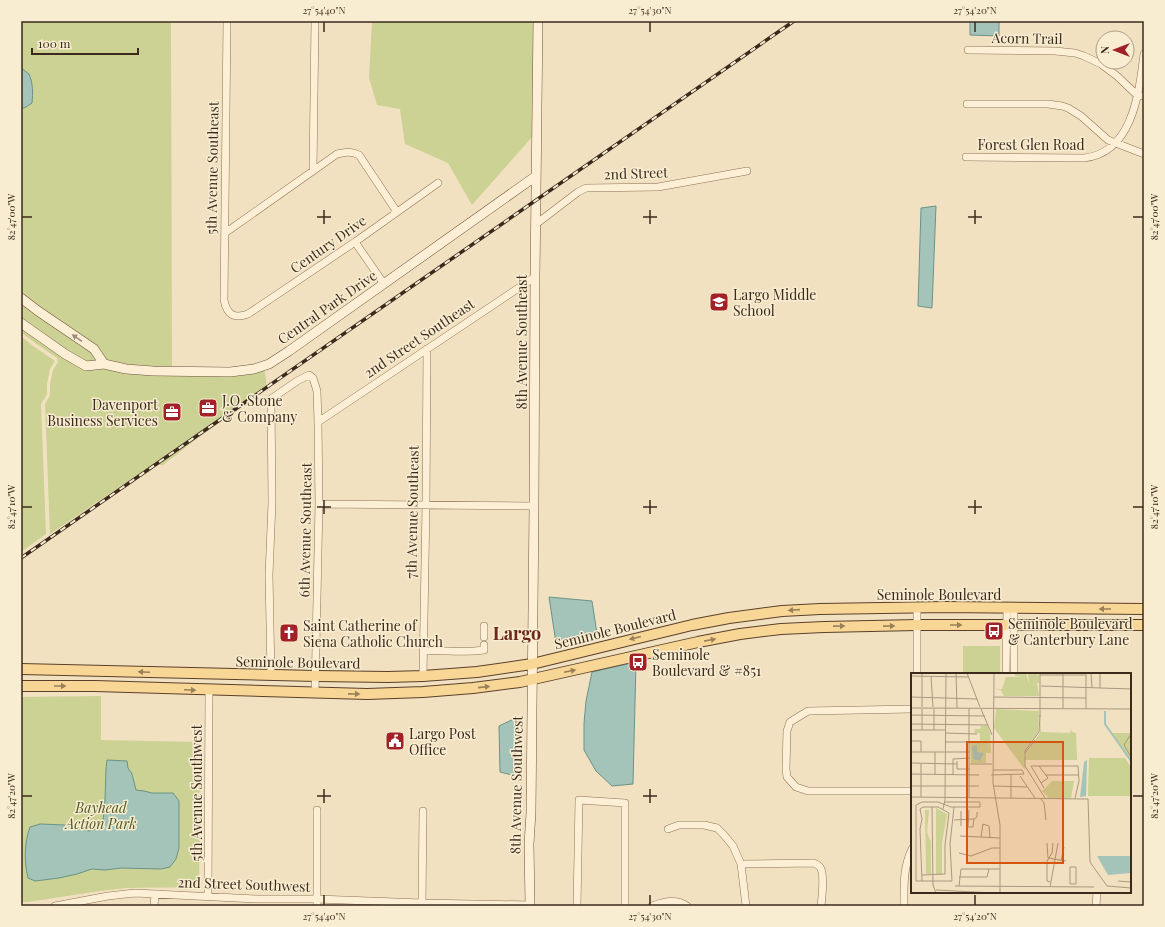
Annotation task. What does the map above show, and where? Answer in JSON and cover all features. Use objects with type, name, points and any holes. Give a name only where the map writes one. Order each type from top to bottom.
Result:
[{"type":"main road","name":"Seminole Boulevard","points":[[21,669],[316,676],[423,676],[477,672],[532,664],[680,628],[729,618],[768,613],[812,609],[1010,607],[1144,609]]},
{"type":"main road","points":[[21,686],[79,686],[367,694],[423,692],[489,686],[532,680],[740,634],[781,630],[824,627],[917,625],[1144,625]]},
{"type":"main road","points":[[79,670],[79,686]]},
{"type":"main road","points":[[209,690],[211,674]]},
{"type":"street","name":"5th Avenue Southeast","points":[[226,21],[224,300],[226,308],[231,314]]},
{"type":"street","points":[[314,171],[315,21]]},
{"type":"street","name":"8th Avenue Southeast","points":[[532,664],[538,21]]},
{"type":"street","name":"Acorn Trail","points":[[968,50],[1050,50],[1075,54],[1092,59],[1109,69],[1141,95]]},
{"type":"street","name":"Forest Glen Road","points":[[966,157],[1090,158],[1100,154],[1116,143],[1123,134],[1141,95],[1144,54]]},
{"type":"street","points":[[967,104],[1048,104],[1062,106],[1075,112],[1108,140],[1144,154]]},
{"type":"street","points":[[225,233],[337,154],[347,151],[354,152],[359,155],[397,212]]},
{"type":"street","name":"2nd Street","points":[[536,224],[578,192],[586,188],[658,187],[747,171]]},
{"type":"street","name":"Central Park Drive","points":[[21,323],[65,354],[86,366],[104,364],[126,369],[153,371],[230,372],[254,370],[269,364],[289,351],[536,176]]},
{"type":"street","name":"Century Drive","points":[[231,314],[240,317],[248,314],[355,242],[438,183]]},
{"type":"street","points":[[355,242],[384,284]]},
{"type":"street","name":"2nd Street Southeast","points":[[318,422],[535,277]]},
{"type":"street","points":[[21,298],[94,349],[104,364]]},
{"type":"street","name":"7th Avenue Southeast","points":[[423,676],[426,505],[426,349]]},
{"type":"street","name":"6th Avenue Southeast","points":[[271,675],[269,575],[272,503],[271,399],[297,381],[309,375],[313,378],[317,391],[318,422],[316,693]]},
{"type":"street","points":[[318,504],[534,506]]},
{"type":"street","points":[[1010,607],[1014,673]]},
{"type":"street","points":[[917,608],[917,673]]},
{"type":"street","points":[[1006,673],[1010,625]]},
{"type":"street","points":[[484,626],[484,637]]},
{"type":"street","points":[[423,651],[475,651],[484,650],[484,645]]},
{"type":"street","name":"8th Avenue Southwest","points":[[530,905],[529,844],[531,812],[532,664]]},
{"type":"street","name":"5th Avenue Southwest","points":[[208,896],[209,690]]},
{"type":"street","points":[[911,710],[808,711],[790,722],[787,732],[786,769],[787,777],[796,787],[808,791],[911,791]]},
{"type":"street","points":[[577,906],[579,800],[625,804],[625,906]]},
{"type":"street","points":[[316,810],[317,903]]},
{"type":"street","points":[[422,904],[423,811]]},
{"type":"street","points":[[668,829],[679,825],[704,825],[717,828],[733,846],[741,864],[746,906]]},
{"type":"street","points":[[904,906],[904,874],[907,859],[911,851]]},
{"type":"street","points":[[741,864],[814,863],[819,865],[822,870],[821,906]]},
{"type":"street","points":[[1096,906],[1097,893]]},
{"type":"street","name":"2nd Street Southwest","points":[[54,906],[94,902],[120,894],[208,896],[257,903],[530,905]]},
{"type":"street","points":[[154,906],[155,894]]},
{"type":"street","points":[[652,906],[664,902],[676,901],[687,906]]},
{"type":"green space","points":[[21,21],[171,21],[172,367],[127,366],[106,360],[21,293],[21,109],[26,107],[21,68]]},
{"type":"green space","points":[[372,21],[534,21],[533,136],[472,205],[448,163],[405,144],[400,109],[377,105],[369,78]]},
{"type":"green space","points":[[21,303],[91,352],[98,361],[88,362],[83,360],[65,350],[34,328],[21,318]]},
{"type":"green space","points":[[21,328],[63,357],[103,369],[172,376],[264,369],[266,385],[163,465],[152,465],[50,534],[45,404],[50,395],[50,384],[53,370],[58,362],[57,358],[21,332]]},
{"type":"green space","points":[[21,336],[55,361],[50,369],[47,394],[41,404],[46,534],[21,552]]},
{"type":"green space","points":[[963,646],[1000,646],[1000,673],[963,673]]},
{"type":"green space","name":"Bayhead Action Park","points":[[101,696],[101,740],[201,742],[199,887],[127,888],[21,902],[21,697]]},
{"type":"water","points":[[970,21],[999,21],[999,36],[970,35]]},
{"type":"water","points":[[21,68],[29,74],[33,92],[32,103],[21,109]]},
{"type":"water","points":[[936,206],[932,308],[918,306],[921,208]]},
{"type":"water","points":[[549,597],[592,601],[597,634],[556,643]]},
{"type":"water","points":[[636,662],[633,784],[612,786],[596,771],[584,750],[586,701],[592,672]]},
{"type":"water","points":[[516,718],[516,776],[500,772],[499,726]]},
{"type":"water","points":[[107,760],[127,761],[136,790],[152,793],[173,793],[179,801],[179,848],[176,859],[170,867],[161,869],[92,869],[59,878],[35,881],[28,878],[25,852],[30,827],[40,824],[65,825],[89,831],[97,829],[103,821]]},
{"type":"railway","points":[[21,558],[794,21]]},
{"type":"place","name":"Largo Middle School","points":[[719,302]]},
{"type":"place","name":"J.O. Stone & Company","points":[[208,408]]},
{"type":"place","name":"Davenport Business Services","points":[[172,412]]},
{"type":"place","name":"Seminole Boulevard & Canterbury Lane","points":[[994,631]]},
{"type":"place","name":"Saint Catherine of Siena Catholic Church","points":[[289,633]]},
{"type":"place","name":"Seminole Boulevard & #851","points":[[638,662]]},
{"type":"place","name":"Largo Post Office","points":[[395,741]]},
{"type":"district","name":"Largo","points":[[517,633]]}]
